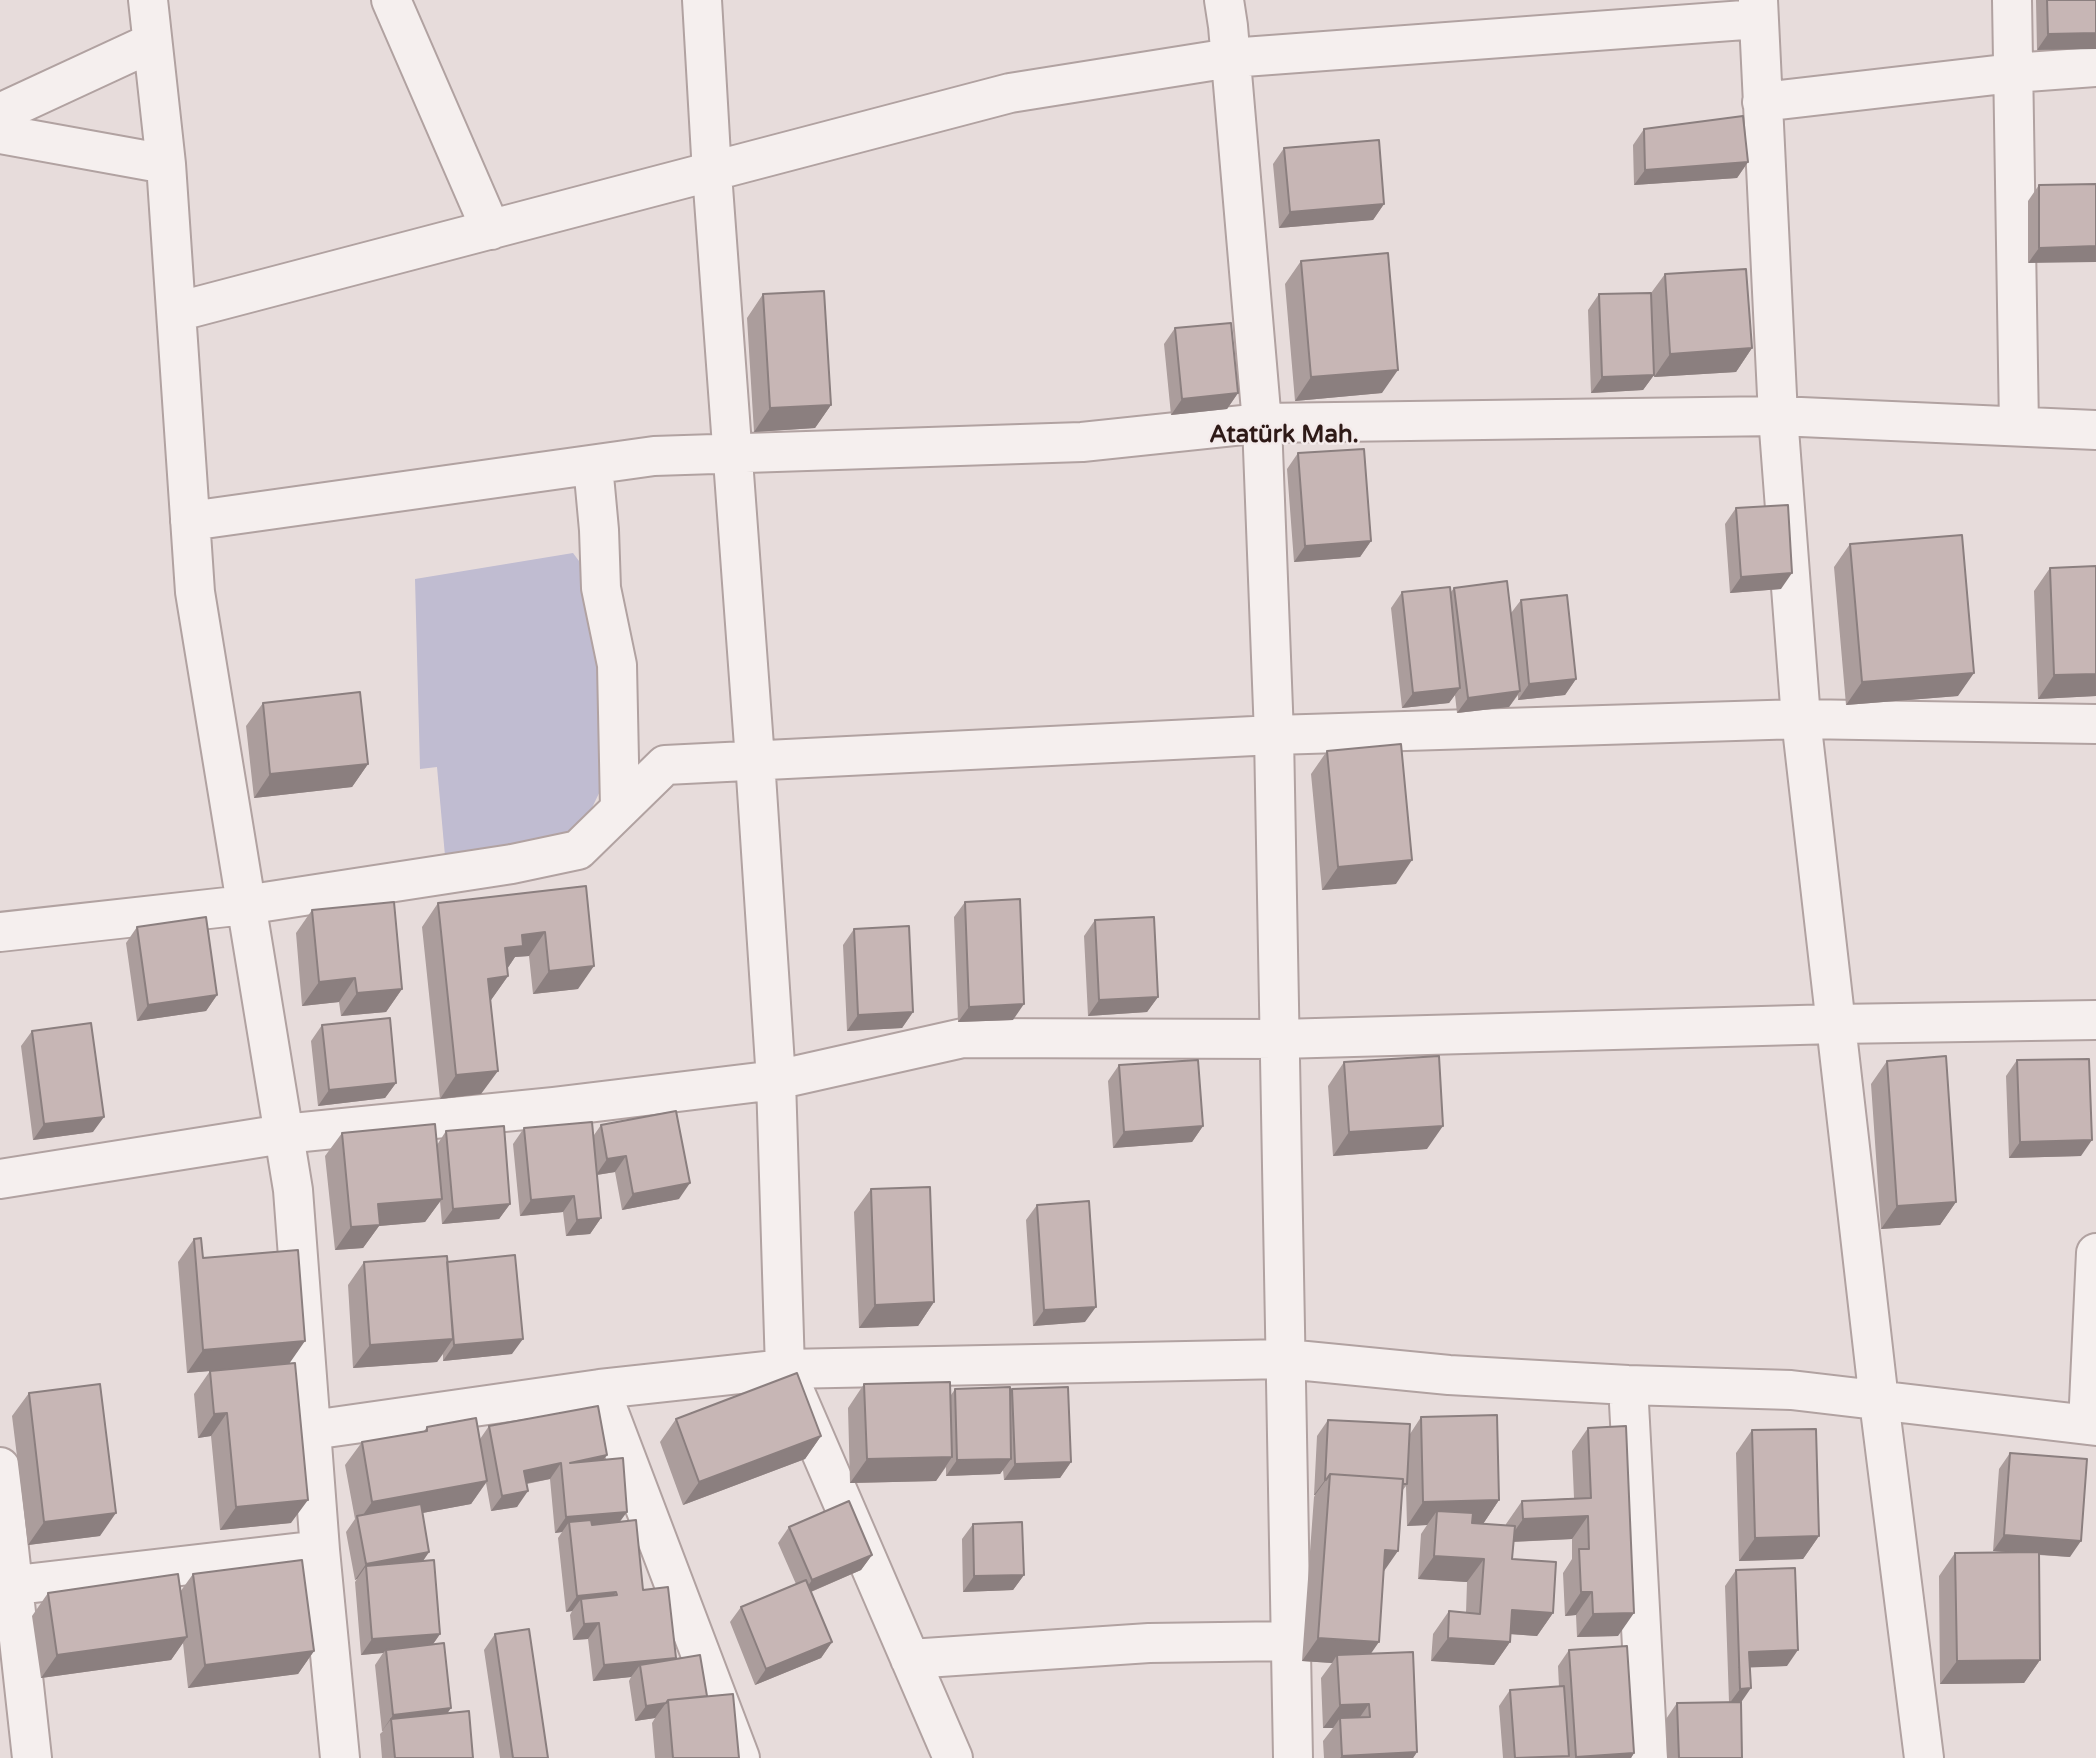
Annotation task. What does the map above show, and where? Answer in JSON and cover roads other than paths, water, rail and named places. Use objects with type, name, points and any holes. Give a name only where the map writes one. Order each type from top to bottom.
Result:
[{"type":"street","points":[[148,0],[166,164],[195,592],[244,905],[293,1190],[320,1550],[340,1758]]},
{"type":"street","points":[[391,0],[491,230]]},
{"type":"street","points":[[702,0],[776,1080],[785,1369],[953,1758]]},
{"type":"street","points":[[1224,0],[1262,423],[1275,735],[1293,1758]]},
{"type":"street","points":[[2012,0],[2019,426]]},
{"type":"street","points":[[176,312],[1010,93],[1230,58],[1758,9],[1778,416],[1801,719],[1879,1401],[1924,1758]]},
{"type":"street","points":[[0,113],[151,43]]},
{"type":"street","points":[[1762,102],[2013,73],[2096,67]]},
{"type":"street","points":[[0,134],[166,164]]},
{"type":"street","points":[[190,521],[654,456],[1082,442],[1262,423],[1778,416],[2096,430]]},
{"type":"street","points":[[593,465],[601,588],[617,665],[620,808]]},
{"type":"street","points":[[0,932],[244,905],[512,864],[578,850],[665,765],[1275,735],[1801,719],[2096,724]]},
{"type":"street","points":[[0,1179],[283,1134],[554,1107],[776,1080],[963,1038],[1279,1039],[2096,1020]]},
{"type":"street","points":[[312,1430],[600,1390],[785,1369],[1286,1359],[1449,1374],[1628,1385],[1791,1390],[2092,1425],[2096,1253]]},
{"type":"street","points":[[1628,1385],[1648,1758]]},
{"type":"street","points":[[600,1390],[740,1758]]},
{"type":"street","points":[[0,1467],[6,1586],[33,1758]]},
{"type":"street","points":[[6,1586],[320,1550]]},
{"type":"street","points":[[910,1659],[1149,1643],[1291,1642]]},
{"type":"district","name":"Atatürk Mah.","points":[[1284,436]]}]
